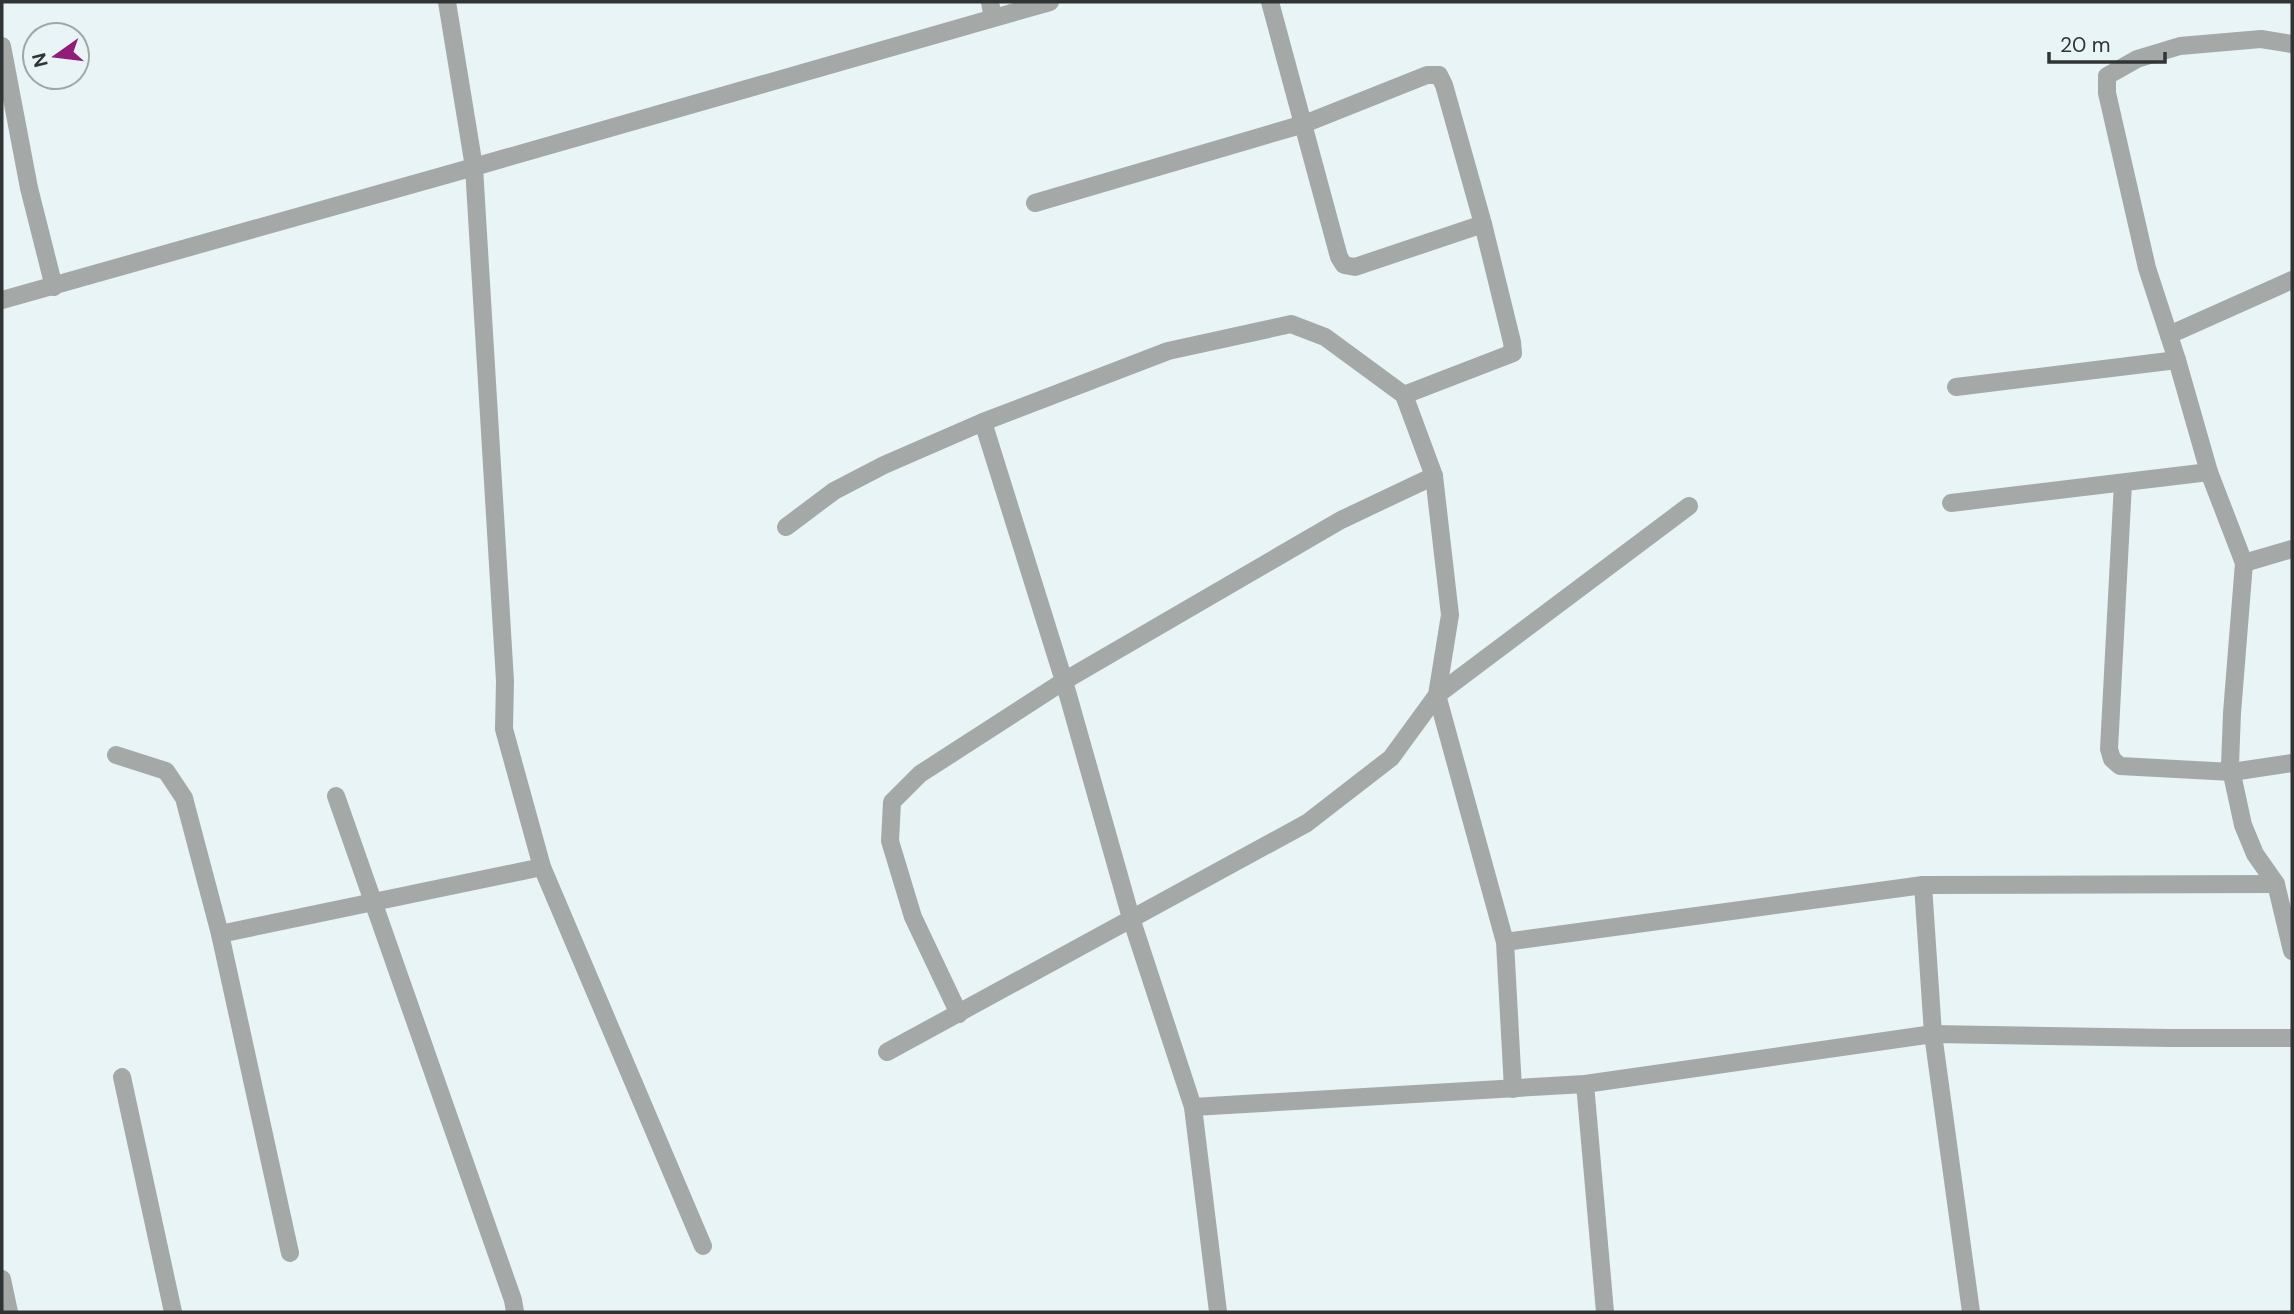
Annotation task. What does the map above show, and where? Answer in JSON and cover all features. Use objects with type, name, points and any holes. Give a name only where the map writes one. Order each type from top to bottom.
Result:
[{"type":"street","points":[[447,2],[474,167],[504,667],[504,729],[542,867],[703,1246]]},
{"type":"street","points":[[2,300],[474,167],[992,10],[1050,2]]},
{"type":"street","points":[[1270,2],[1339,257],[1344,265],[1355,267],[1483,225]]},
{"type":"street","points":[[2292,44],[2261,39],[2180,46],[2137,58],[2107,76],[2108,93],[2147,268],[2209,472],[2244,563],[2232,713],[2232,772],[2244,825],[2255,854],[2276,884],[2292,951]]},
{"type":"street","points":[[2,46],[29,188],[54,287]]},
{"type":"street","points":[[1035,203],[1304,124],[1427,75],[1439,75],[1483,225],[1513,342],[1513,353],[1404,395]]},
{"type":"street","points":[[2169,335],[2292,280]]},
{"type":"street","points":[[786,527],[834,491],[884,465],[983,422],[1168,351],[1291,324],[1325,337],[1404,395],[1434,476],[1450,615],[1437,695],[1505,942],[1513,1089]]},
{"type":"street","points":[[1956,387],[2177,360]]},
{"type":"street","points":[[983,422],[1063,681],[1131,918],[1193,1107],[1218,1312]]},
{"type":"street","points":[[1951,503],[2209,472]]},
{"type":"street","points":[[959,1014],[909,904],[890,841],[892,802],[920,774],[1063,681],[1341,520],[1434,476]]},
{"type":"street","points":[[2123,483],[2109,749],[2112,759],[2120,766],[2232,772],[2292,762]]},
{"type":"street","points":[[887,1052],[1307,823],[1391,758],[1437,695],[1689,506]]},
{"type":"street","points":[[2244,563],[2292,549]]},
{"type":"street","points":[[116,755],[166,771],[184,798],[219,934],[290,1253]]},
{"type":"street","points":[[336,796],[509,1288],[514,1312]]},
{"type":"street","points":[[219,934],[542,867]]},
{"type":"street","points":[[1505,942],[1923,885],[2276,884]]},
{"type":"street","points":[[1923,885],[1933,1034],[1971,1312]]},
{"type":"street","points":[[1193,1107],[1585,1084],[1933,1034],[2292,1038]]},
{"type":"street","points":[[122,1077],[173,1312]]},
{"type":"street","points":[[1585,1084],[1605,1312]]},
{"type":"street","points":[[2,1279],[9,1312]]}]
